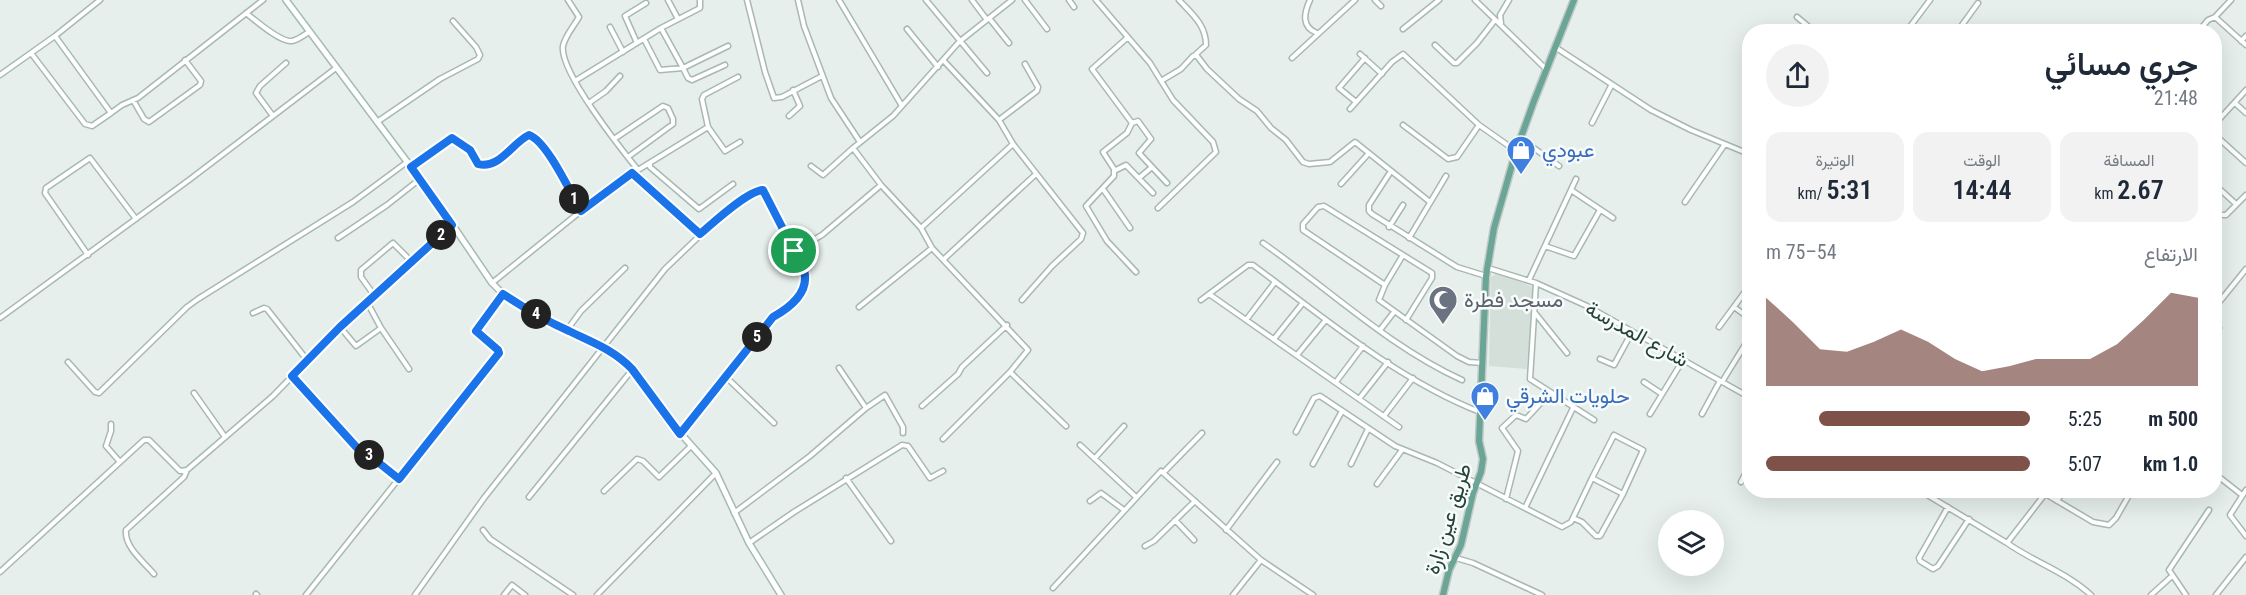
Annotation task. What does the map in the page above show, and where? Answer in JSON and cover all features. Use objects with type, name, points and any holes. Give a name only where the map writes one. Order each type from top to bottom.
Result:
[{"type":"main road","points":[[286,0],[420,179],[492,283],[503,294],[528,310],[603,347],[632,369],[680,434],[716,473],[748,543],[781,595]]},
{"type":"main road","name":"طريق عين زارة","points":[[1443,595],[1449,570],[1461,545],[1483,459],[1479,441],[1486,276],[1494,228],[1516,151],[1554,47],[1574,0]]},
{"type":"street","points":[[0,75],[55,36],[100,0]]},
{"type":"street","points":[[31,53],[85,124],[92,126],[122,105],[145,93],[263,0]]},
{"type":"street","points":[[568,0],[579,17],[566,40],[563,51],[566,64],[589,103],[638,170]]},
{"type":"street","points":[[668,0],[678,19]]},
{"type":"street","points":[[575,81],[662,28],[700,8],[700,0]]},
{"type":"street","points":[[747,0],[774,98],[782,97],[822,76]]},
{"type":"street","points":[[798,0],[804,26],[831,98],[860,142]]},
{"type":"street","points":[[839,0],[902,106]]},
{"type":"street","points":[[926,0],[987,73]]},
{"type":"street","points":[[972,0],[1009,43]]},
{"type":"street","points":[[812,166],[823,175],[884,124],[959,42],[1012,0]]},
{"type":"street","points":[[1025,0],[1047,29]]},
{"type":"street","points":[[1069,0],[1074,7]]},
{"type":"street","points":[[1096,0],[1150,63],[1173,100],[1216,148],[1211,156],[1158,208]]},
{"type":"street","points":[[1161,81],[1181,69],[1206,45],[1206,35],[1199,23],[1179,0]]},
{"type":"street","points":[[1310,0],[1305,12],[1305,20],[1310,29],[1317,33]]},
{"type":"street","points":[[1292,57],[1355,0]]},
{"type":"street","points":[[1375,0],[1381,6]]},
{"type":"street","points":[[1403,29],[1439,0]]},
{"type":"street","points":[[1474,0],[1546,69]]},
{"type":"street","points":[[1912,24],[1930,0]]},
{"type":"street","points":[[2205,24],[2231,0]]},
{"type":"street","points":[[1505,28],[1499,17],[1507,1]]},
{"type":"street","points":[[638,43],[625,16],[646,3]]},
{"type":"street","points":[[1963,24],[1978,3]]},
{"type":"street","points":[[246,13],[287,41],[296,40],[309,32]]},
{"type":"street","points":[[1797,17],[1805,24]]},
{"type":"street","points":[[2215,17],[2246,45]]},
{"type":"street","points":[[1435,45],[1457,63],[1495,20]]},
{"type":"street","points":[[377,122],[440,79],[478,59],[480,55],[476,47],[453,21]]},
{"type":"street","points":[[610,27],[623,52]]},
{"type":"street","points":[[662,28],[688,78],[692,80],[725,65]]},
{"type":"street","points":[[907,29],[938,67]]},
{"type":"street","points":[[55,36],[111,113]]},
{"type":"street","points":[[2241,41],[2246,36]]},
{"type":"street","points":[[1127,38],[1092,69],[1132,123]]},
{"type":"street","points":[[644,39],[660,70],[683,68],[728,46]]},
{"type":"street","points":[[1554,47],[1611,86],[1671,121],[1742,151]]},
{"type":"street","points":[[1360,54],[1382,74]]},
{"type":"street","points":[[1350,109],[1403,54],[1479,124],[1516,151]]},
{"type":"street","points":[[1195,55],[1239,99],[1257,111],[1271,128],[1286,140],[1303,162],[1309,164],[1330,162],[1354,141],[1430,202]]},
{"type":"street","points":[[1356,102],[1339,88],[1365,58]]},
{"type":"street","points":[[133,100],[144,119],[149,122],[200,85],[201,81],[185,60]]},
{"type":"street","points":[[944,61],[999,120],[1013,144],[1083,233],[1081,239],[1022,300]]},
{"type":"street","points":[[273,116],[256,93],[260,86],[286,63]]},
{"type":"street","points":[[999,120],[1037,91],[1038,87],[1025,64]]},
{"type":"street","points":[[0,318],[88,255],[336,68]]},
{"type":"street","points":[[589,103],[606,91],[620,76]]},
{"type":"street","points":[[738,76],[704,95],[702,99],[708,127],[725,151],[740,142]]},
{"type":"street","points":[[1593,123],[1611,86]]},
{"type":"street","points":[[789,116],[800,106],[793,90]]},
{"type":"street","points":[[2222,117],[2246,90]]},
{"type":"street","points":[[2235,103],[2246,113]]},
{"type":"street","points":[[614,139],[663,106],[668,108],[673,124],[628,157]]},
{"type":"street","points":[[1136,272],[1107,241],[1086,208],[1088,201],[1114,176],[1114,171],[1103,152],[1127,133],[1132,123],[1138,121],[1151,139],[1139,153],[1167,183]]},
{"type":"street","points":[[1402,125],[1448,159],[1452,159],[1456,157],[1479,124]]},
{"type":"street","points":[[492,283],[632,173],[708,127]]},
{"type":"street","points":[[68,362],[95,392],[99,393],[198,299],[452,138],[470,150],[478,164],[487,166],[498,160],[525,137],[532,136],[545,150],[581,211]]},
{"type":"street","points":[[1521,139],[1559,166]]},
{"type":"street","points":[[2222,141],[2246,163]]},
{"type":"street","points":[[921,228],[1013,144]]},
{"type":"street","points":[[1685,202],[1725,144]]},
{"type":"street","points":[[853,148],[881,185],[921,228],[932,248],[1007,325],[1028,350],[1010,372],[943,439]]},
{"type":"street","points":[[1341,184],[1369,153]]},
{"type":"street","points":[[88,255],[45,193],[46,188],[90,158],[136,219]]},
{"type":"street","points":[[650,164],[650,167],[699,209],[733,184]]},
{"type":"street","points":[[1114,171],[1126,165],[1153,193]]},
{"type":"street","points":[[1139,178],[1152,167]]},
{"type":"street","points":[[1391,171],[1368,208],[1372,214],[1389,227],[1457,267],[1486,276]]},
{"type":"street","points":[[632,173],[700,234]]},
{"type":"street","points":[[944,259],[1036,174]]},
{"type":"street","points":[[1409,238],[1446,176]]},
{"type":"street","points":[[338,238],[387,205],[420,179]]},
{"type":"street","points":[[1529,280],[1576,179]]},
{"type":"street","points":[[794,251],[822,235],[881,185]]},
{"type":"street","points":[[416,595],[484,498],[665,269],[700,234],[744,199],[761,189],[765,192],[806,278],[802,292],[786,310],[773,317],[680,434]]},
{"type":"street","points":[[1103,189],[1130,228]]},
{"type":"street","points":[[1571,190],[1613,218]]},
{"type":"street","points":[[2222,191],[2236,204]]},
{"type":"street","points":[[2222,216],[2246,195]]},
{"type":"street","points":[[1389,227],[1403,205]]},
{"type":"street","points":[[1385,285],[1303,230],[1303,224],[1318,207],[1324,206],[1432,273],[1406,320]]},
{"type":"street","points":[[1545,246],[1574,256],[1600,210]]},
{"type":"street","points":[[154,574],[135,553],[125,532],[184,477],[187,470],[273,396],[340,327],[452,225]]},
{"type":"street","points":[[374,295],[361,277],[361,270],[393,243],[411,261]]},
{"type":"street","points":[[1263,243],[1303,271],[1356,315],[1428,362],[1461,380]]},
{"type":"street","points":[[859,307],[932,248]]},
{"type":"street","points":[[1403,255],[1379,300],[1463,360],[1484,363]]},
{"type":"street","points":[[1201,300],[1250,264],[1325,321],[1363,346],[1413,378],[1481,412]]},
{"type":"street","points":[[567,331],[581,311],[625,268]]},
{"type":"street","name":"شارع المدرسة","points":[[1487,268],[1529,280],[1587,306],[1742,393]]},
{"type":"street","points":[[2222,300],[2246,269]]},
{"type":"street","points":[[1246,320],[1275,282]]},
{"type":"street","points":[[1536,283],[1530,379],[1594,420]]},
{"type":"street","points":[[306,595],[499,353],[476,331],[503,294]]},
{"type":"street","points":[[1209,294],[1400,427]]},
{"type":"street","points":[[1719,327],[1742,297]]},
{"type":"street","points":[[367,302],[381,328],[409,369]]},
{"type":"street","points":[[1274,339],[1302,304]]},
{"type":"street","points":[[1734,307],[1742,313]]},
{"type":"street","points":[[253,313],[267,309],[307,360]]},
{"type":"street","points":[[1380,330],[1394,312]]},
{"type":"street","points":[[1534,312],[1567,353]]},
{"type":"street","points":[[1297,355],[1325,321]]},
{"type":"street","points":[[922,406],[1007,325]]},
{"type":"street","points":[[340,327],[355,346],[381,328]]},
{"type":"street","points":[[1600,359],[1614,365],[1632,332]]},
{"type":"street","points":[[1336,382],[1363,346]]},
{"type":"street","points":[[1702,414],[1742,349]]},
{"type":"street","points":[[1650,414],[1683,360]]},
{"type":"street","points":[[1359,399],[1388,362]]},
{"type":"street","points":[[839,368],[866,408]]},
{"type":"street","points":[[529,497],[632,369]]},
{"type":"street","points":[[1010,372],[1066,426]]},
{"type":"street","points":[[292,376],[359,450],[369,455],[399,479]]},
{"type":"street","points":[[725,376],[774,423]]},
{"type":"street","points":[[1384,416],[1413,378]]},
{"type":"street","points":[[1644,382],[1662,394]]},
{"type":"street","points":[[194,393],[225,437]]},
{"type":"street","points":[[1506,499],[1518,451],[1502,428],[1516,415],[1526,419],[1550,393]]},
{"type":"street","points":[[733,514],[885,395],[903,427],[903,433]]},
{"type":"street","points":[[1296,432],[1316,397],[1320,396],[1402,450],[1429,459],[1562,527],[1567,526],[1573,518],[1614,435],[1642,450],[1623,494],[1600,536],[1596,536],[1582,522],[1573,518]]},
{"type":"street","points":[[1525,508],[1573,408]]},
{"type":"street","points":[[1313,464],[1342,411]]},
{"type":"street","points":[[111,424],[106,446],[120,462]]},
{"type":"street","points":[[1095,458],[1124,426]]},
{"type":"street","points":[[1351,464],[1368,429]]},
{"type":"street","points":[[1053,588],[1157,474],[1163,472],[1202,434]]},
{"type":"street","points":[[0,572],[144,440],[147,439],[180,471],[187,470]]},
{"type":"street","points":[[748,543],[898,446],[906,444],[930,478],[943,471]]},
{"type":"street","points":[[1080,445],[1136,496]]},
{"type":"street","points":[[604,491],[634,461],[640,459],[659,477],[691,446]]},
{"type":"street","points":[[1377,484],[1402,450]]},
{"type":"street","points":[[1226,530],[1277,462]]},
{"type":"street","points":[[1163,472],[1262,560],[1314,595]]},
{"type":"street","points":[[597,595],[716,473]]},
{"type":"street","points":[[846,478],[891,541]]},
{"type":"street","points":[[1592,478],[1623,494]]},
{"type":"street","points":[[1740,482],[1742,478]]},
{"type":"street","points":[[2222,479],[2242,495]]},
{"type":"street","points":[[2246,490],[2230,514],[2246,536]]},
{"type":"street","points":[[1090,501],[1101,493],[1124,510]]},
{"type":"street","points":[[1932,498],[2032,559],[2062,573],[2091,595]]},
{"type":"street","points":[[2007,543],[2042,498]]},
{"type":"street","points":[[2052,498],[2093,522],[2109,525],[2116,518],[2127,498]]},
{"type":"street","points":[[1145,546],[1195,501]]},
{"type":"street","points":[[1948,507],[1919,558],[1920,561],[1933,568],[1938,566],[1969,519]]},
{"type":"street","points":[[2186,595],[2172,576],[2170,567],[2208,510]]},
{"type":"street","points":[[1175,520],[1194,540]]},
{"type":"street","points":[[483,530],[490,539],[573,595]]},
{"type":"street","points":[[2216,595],[2246,557]]},
{"type":"street","points":[[1456,558],[1473,563],[1542,595]]},
{"type":"street","points":[[1233,595],[1262,560]]},
{"type":"street","points":[[2151,595],[2172,576]]},
{"type":"street","points":[[504,595],[512,585],[525,595]]},
{"type":"shaded area","points":[[1497,273],[1533,287],[1527,369],[1489,366],[1491,277]]},
{"type":"place","name":"عبودي","points":[[1521,176]]},
{"type":"place","name":"مسجد فطرة","points":[[1443,326]]},
{"type":"place","name":"حلويات الشرقي","points":[[1485,422]]},
{"type":"route","points":[[529,135],[536,138],[581,211],[632,173],[700,234],[744,199],[761,189],[765,192],[794,251],[806,278],[802,292],[786,310],[773,317],[680,434],[623,360],[609,350],[567,331],[503,294],[476,329],[477,334],[499,353],[399,479],[369,455],[359,450],[292,376],[398,272],[452,225],[411,167],[452,138],[470,150],[478,164],[487,166],[498,160],[525,137],[529,135]]}]
